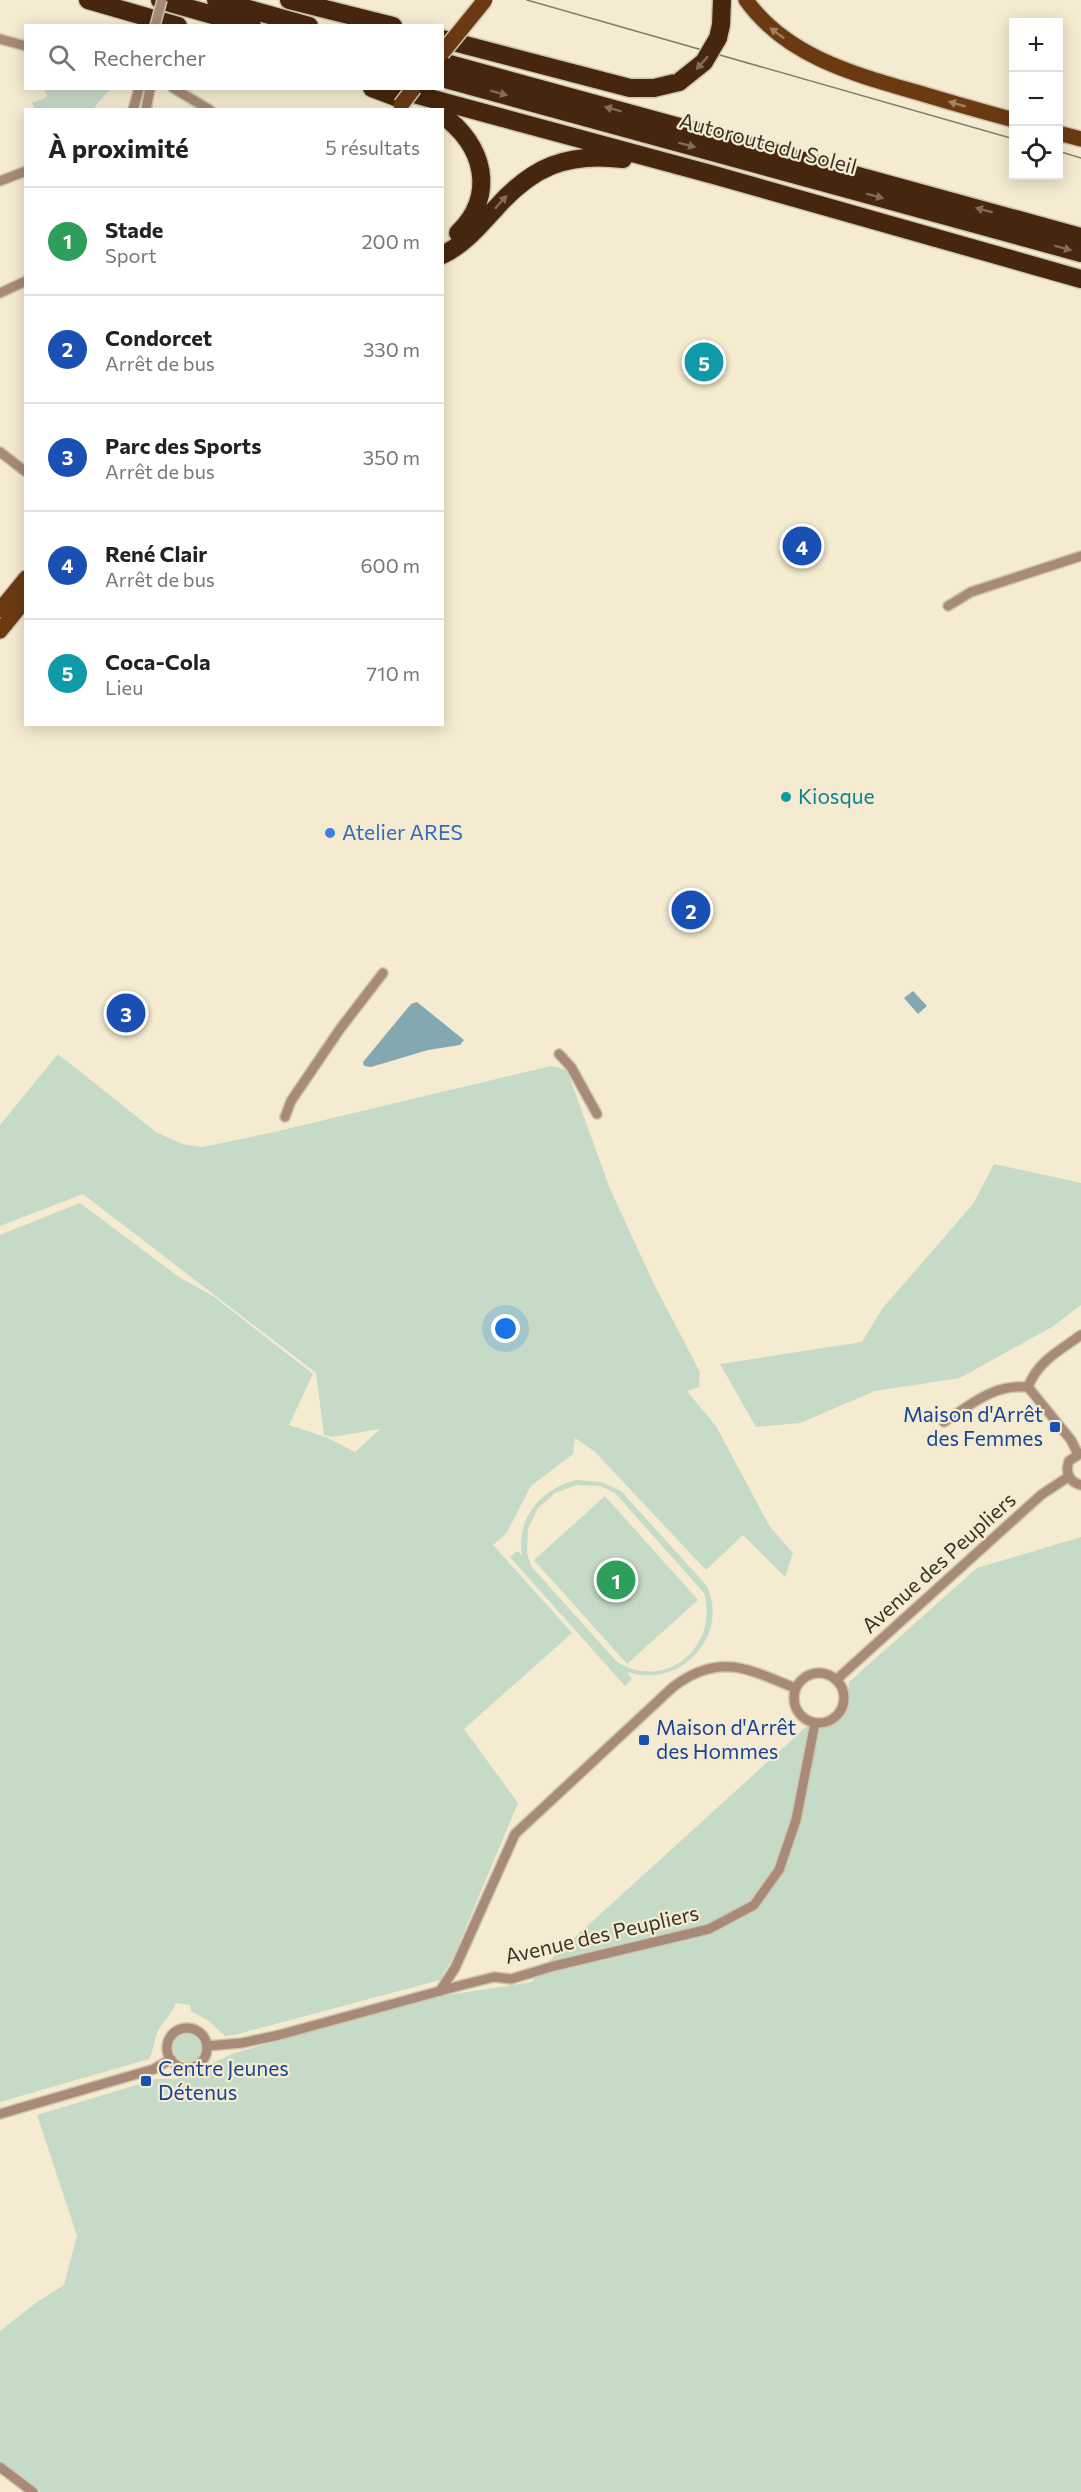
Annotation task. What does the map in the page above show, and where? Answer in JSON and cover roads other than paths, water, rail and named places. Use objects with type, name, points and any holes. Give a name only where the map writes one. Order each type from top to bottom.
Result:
[{"type":"highway","points":[[88,0],[171,24]]},
{"type":"highway","points":[[161,0],[245,24]]},
{"type":"highway","points":[[216,0],[302,24]]},
{"type":"highway","points":[[289,0],[385,24]]},
{"type":"highway","points":[[444,40],[630,88],[654,88],[679,82],[704,62],[718,38],[722,0]]},
{"type":"highway","name":"Autoroute du Soleil","points":[[444,63],[1081,237]]},
{"type":"highway","name":"Autoroute du Soleil","points":[[444,79],[1081,253]]},
{"type":"highway","points":[[377,90],[424,108]]},
{"type":"highway","points":[[399,90],[702,172],[1081,279]]},
{"type":"highway","points":[[444,116],[454,123],[470,140],[482,174],[479,200],[472,217],[459,232],[444,243]]},
{"type":"highway","points":[[444,254],[473,233],[522,181],[542,169],[570,159],[607,158],[656,164],[808,203]]},
{"type":"main road","points":[[444,51],[485,0]]},
{"type":"main road","points":[[746,0],[765,24],[813,57],[870,79],[1009,119]]},
{"type":"main road","points":[[398,108],[412,90]]},
{"type":"main road","points":[[1063,134],[1081,139]]},
{"type":"main road","points":[[0,610],[24,580]]},
{"type":"main road","points":[[0,631],[24,601]]},
{"type":"street","points":[[155,24],[161,0]]},
{"type":"street","points":[[0,39],[24,45]]},
{"type":"street","points":[[134,108],[139,90]]},
{"type":"street","points":[[146,108],[150,90]]},
{"type":"street","points":[[176,90],[207,108]]},
{"type":"street","points":[[0,181],[24,172]]},
{"type":"street","points":[[0,292],[24,282]]},
{"type":"street","points":[[0,452],[24,470]]},
{"type":"street","points":[[948,606],[971,592],[1081,556]]},
{"type":"street","points":[[285,1117],[291,1101],[303,1083],[383,973]]},
{"type":"street","points":[[559,1054],[571,1067],[597,1114]]},
{"type":"street","points":[[1028,1387],[1034,1372],[1047,1359],[1081,1335]]},
{"type":"street","points":[[944,1422],[994,1390],[1016,1386],[1028,1387],[1079,1453],[1069,1461],[1067,1466],[1068,1477],[1081,1485]]},
{"type":"street","name":"Avenue des Peupliers","points":[[836,1680],[1041,1495],[1068,1477]]},
{"type":"street","points":[[440,1991],[455,1968],[515,1834],[673,1687],[696,1672],[724,1666],[753,1671],[795,1688]]},
{"type":"street","points":[[814,1673],[828,1674],[836,1680],[844,1696],[843,1705],[832,1719],[815,1723],[803,1718],[795,1708],[795,1688],[806,1676],[814,1673]]},
{"type":"street","name":"Avenue des Peupliers","points":[[207,2046],[242,2043],[279,2035],[494,1977],[511,1979],[554,1966],[709,1929],[754,1905],[779,1870],[796,1820],[815,1723]]},
{"type":"street","points":[[182,2028],[196,2029],[202,2033],[207,2046],[204,2059],[193,2067],[180,2067],[168,2053],[168,2041],[176,2031],[182,2028]]},
{"type":"street","points":[[0,2114],[154,2068],[171,2059]]},
{"type":"street","points":[[0,2467],[33,2492]]},
{"type":"water","points":[[913,991],[927,1006],[918,1014],[904,998]]},
{"type":"water","points":[[417,1002],[464,1040],[460,1045],[428,1050],[371,1067],[364,1066],[363,1062],[411,1004]]},
{"type":"tram line","points":[[527,0],[1009,138]]},
{"type":"tram line","points":[[1063,153],[1081,158]]},
{"type":"place","name":"Coca-Cola","points":[[704,362]]},
{"type":"place","name":"René Clair","points":[[802,546]]},
{"type":"place","name":"Kiosque","points":[[786,797]]},
{"type":"place","name":"Atelier ARES","points":[[330,833]]},
{"type":"place","name":"Condorcet","points":[[691,910]]},
{"type":"place","name":"Parc des Sports","points":[[126,1013]]},
{"type":"place","name":"Maison d'Arrêt des Femmes","points":[[1055,1427]]},
{"type":"place","name":"Stade","points":[[616,1580]]},
{"type":"place","name":"Maison d'Arrêt des Hommes","points":[[644,1740]]},
{"type":"place","name":"Centre Jeunes Détenus","points":[[146,2081]]}]
